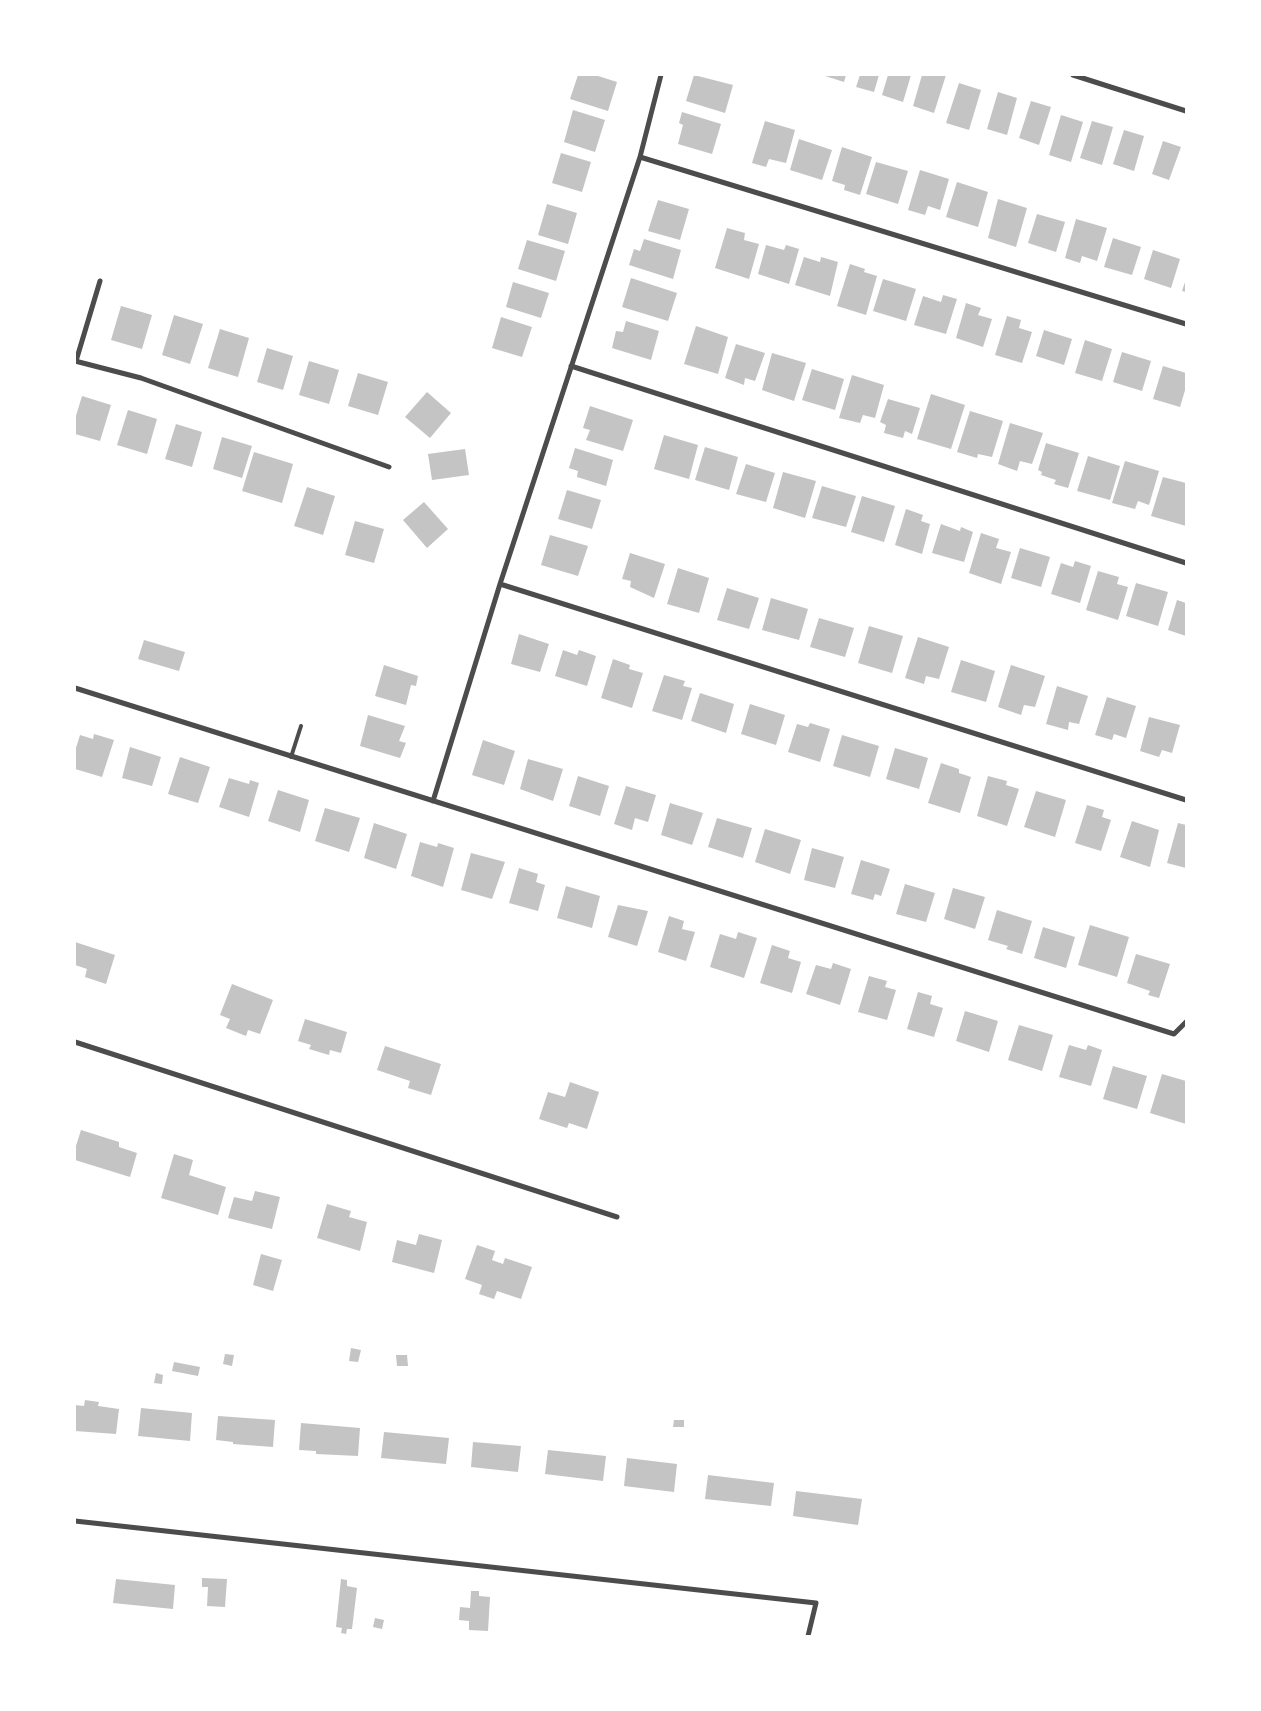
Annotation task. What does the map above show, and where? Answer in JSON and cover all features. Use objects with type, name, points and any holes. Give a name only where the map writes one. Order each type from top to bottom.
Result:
[{"type":"street","points":[[433,801],[500,584],[640,157],[661,75]]},
{"type":"street","points":[[1073,75],[1186,111]]},
{"type":"street","points":[[640,157],[1186,324]]},
{"type":"street","points":[[100,281],[75,361],[141,378],[389,467]]},
{"type":"street","points":[[571,366],[1186,563]]},
{"type":"street","points":[[500,584],[1186,800]]},
{"type":"street","points":[[75,688],[1174,1034],[1186,1022]]},
{"type":"street","points":[[75,1042],[617,1217]]},
{"type":"street","points":[[75,1521],[816,1603],[808,1636]]},
{"type":"lane","points":[[292,757],[301,726]]},
{"type":"building","points":[[578,75],[595,75],[617,82],[608,111],[570,99]]},
{"type":"building","points":[[694,75],[733,85],[725,113],[686,101]]},
{"type":"building","points":[[822,75],[846,75],[844,82]]},
{"type":"building","points":[[860,75],[879,75],[874,92],[856,87]]},
{"type":"building","points":[[888,75],[911,75],[903,102],[882,95]]},
{"type":"building","points":[[922,75],[946,75],[934,113],[913,106]]},
{"type":"building","points":[[959,83],[981,90],[969,130],[946,123]]},
{"type":"building","points":[[998,92],[1017,98],[1007,135],[987,129]]},
{"type":"building","points":[[1031,101],[1051,107],[1039,145],[1019,138]]},
{"type":"building","points":[[573,110],[605,120],[595,152],[564,142]]},
{"type":"building","points":[[682,112],[721,124],[712,154],[678,144],[683,125],[679,123]]},
{"type":"building","points":[[1061,115],[1083,122],[1071,162],[1049,155]]},
{"type":"building","points":[[765,121],[795,130],[786,163],[769,159],[766,167],[752,163]]},
{"type":"building","points":[[1092,121],[1113,127],[1102,165],[1080,158]]},
{"type":"building","points":[[1124,130],[1144,136],[1134,171],[1113,164]]},
{"type":"building","points":[[799,139],[832,150],[822,180],[790,170]]},
{"type":"building","points":[[1163,141],[1181,147],[1169,180],[1152,174]]},
{"type":"building","points":[[842,147],[872,157],[860,195],[844,190],[845,185],[832,181]]},
{"type":"building","points":[[561,153],[591,162],[582,192],[552,183]]},
{"type":"building","points":[[876,162],[908,171],[898,204],[866,194]]},
{"type":"building","points":[[920,170],[949,179],[940,210],[928,206],[925,215],[908,210]]},
{"type":"building","points":[[957,182],[988,192],[978,227],[946,217]]},
{"type":"building","points":[[998,199],[1027,208],[1016,247],[988,238]]},
{"type":"building","points":[[658,200],[689,209],[680,240],[648,231]]},
{"type":"building","points":[[547,204],[577,213],[568,244],[538,235]]},
{"type":"building","points":[[1037,214],[1065,222],[1056,252],[1028,243]]},
{"type":"building","points":[[1076,219],[1107,228],[1097,261],[1082,256],[1080,263],[1065,258]]},
{"type":"building","points":[[727,228],[745,233],[744,240],[759,244],[749,279],[715,268]]},
{"type":"building","points":[[1113,238],[1141,247],[1132,275],[1104,267]]},
{"type":"building","points":[[644,239],[681,250],[673,279],[629,265],[634,249],[640,251]]},
{"type":"building","points":[[527,240],[565,251],[556,281],[518,269]]},
{"type":"building","points":[[766,245],[784,250],[786,245],[799,249],[789,284],[758,274]]},
{"type":"building","points":[[1153,250],[1180,259],[1171,288],[1144,279]]},
{"type":"building","points":[[804,257],[820,262],[821,257],[838,262],[830,296],[795,285]]},
{"type":"building","points":[[850,264],[865,269],[864,272],[877,276],[866,315],[837,306]]},
{"type":"building","points":[[631,278],[677,293],[668,321],[622,307]]},
{"type":"building","points":[[883,279],[916,289],[906,321],[873,311]]},
{"type":"building","points":[[1186,279],[1186,292],[1182,291]]},
{"type":"building","points":[[513,282],[549,293],[541,318],[506,307]]},
{"type":"building","points":[[943,295],[957,299],[946,334],[914,325],[923,296],[941,302]]},
{"type":"building","points":[[966,303],[981,308],[978,315],[992,319],[983,347],[956,338]]},
{"type":"building","points":[[121,306],[152,315],[142,349],[111,340]]},
{"type":"building","points":[[174,315],[203,324],[190,364],[162,355]]},
{"type":"building","points":[[1007,316],[1021,320],[1019,328],[1032,332],[1022,363],[995,355]]},
{"type":"building","points":[[501,317],[532,327],[522,357],[492,348]]},
{"type":"building","points":[[626,321],[659,331],[651,360],[612,348],[616,331],[623,332]]},
{"type":"building","points":[[696,326],[728,337],[718,374],[684,364]]},
{"type":"building","points":[[220,329],[249,338],[238,377],[208,368]]},
{"type":"building","points":[[1044,330],[1072,339],[1064,365],[1036,356]]},
{"type":"building","points":[[1085,340],[1112,349],[1102,381],[1075,373]]},
{"type":"building","points":[[736,344],[765,353],[755,381],[745,378],[744,385],[725,378]]},
{"type":"building","points":[[267,348],[293,356],[283,390],[257,382]]},
{"type":"building","points":[[1122,352],[1151,361],[1142,391],[1113,382]]},
{"type":"building","points":[[772,353],[806,363],[794,401],[762,390]]},
{"type":"building","points":[[309,361],[339,370],[329,404],[299,395]]},
{"type":"building","points":[[1163,366],[1186,373],[1186,387],[1180,407],[1153,399]]},
{"type":"building","points":[[812,369],[844,379],[835,410],[802,400]]},
{"type":"building","points":[[358,373],[388,382],[378,415],[348,406]]},
{"type":"building","points":[[852,375],[884,385],[875,418],[863,415],[860,423],[839,418]]},
{"type":"building","points":[[427,392],[451,413],[430,438],[405,417]]},
{"type":"building","points":[[931,394],[965,405],[951,449],[917,439]]},
{"type":"building","points":[[82,396],[111,405],[100,441],[75,434],[75,419]]},
{"type":"building","points":[[888,399],[920,408],[912,434],[905,431],[903,438],[884,433],[886,425],[880,422]]},
{"type":"building","points":[[590,406],[633,420],[623,451],[586,440],[590,430],[583,428]]},
{"type":"building","points":[[128,410],[157,419],[147,454],[117,445]]},
{"type":"building","points":[[970,411],[1003,421],[992,457],[978,454],[977,458],[957,452]]},
{"type":"building","points":[[1010,423],[1043,433],[1032,464],[1020,461],[1017,471],[998,464]]},
{"type":"building","points":[[176,424],[202,432],[192,467],[165,459]]},
{"type":"building","points":[[664,435],[698,445],[689,479],[654,469]]},
{"type":"building","points":[[222,437],[252,446],[242,478],[213,469]]},
{"type":"building","points":[[1046,443],[1079,453],[1068,488],[1054,484],[1056,480],[1041,475],[1042,472],[1038,470]]},
{"type":"building","points":[[705,447],[738,457],[729,490],[695,480]]},
{"type":"building","points":[[575,448],[613,460],[606,486],[577,477],[578,471],[569,468]]},
{"type":"building","points":[[465,449],[469,475],[432,480],[428,454]]},
{"type":"building","points":[[254,452],[293,464],[282,503],[242,491]]},
{"type":"building","points":[[1088,456],[1120,466],[1110,500],[1077,491]]},
{"type":"building","points":[[1125,461],[1159,471],[1149,505],[1138,501],[1135,509],[1112,503]]},
{"type":"building","points":[[746,464],[775,473],[766,502],[736,494]]},
{"type":"building","points":[[783,472],[816,481],[805,518],[773,508]]},
{"type":"building","points":[[1163,477],[1186,483],[1186,526],[1151,516]]},
{"type":"building","points":[[822,486],[856,496],[846,527],[812,518]]},
{"type":"building","points":[[307,487],[335,496],[323,535],[294,526]]},
{"type":"building","points":[[567,490],[601,500],[592,529],[558,519]]},
{"type":"building","points":[[862,496],[895,506],[884,542],[851,532]]},
{"type":"building","points":[[424,502],[448,529],[427,548],[403,520]]},
{"type":"building","points":[[906,509],[923,515],[921,521],[930,524],[922,554],[895,545]]},
{"type":"building","points":[[355,521],[384,529],[374,563],[345,555]]},
{"type":"building","points":[[941,524],[960,531],[961,527],[973,532],[964,562],[932,553]]},
{"type":"building","points":[[981,533],[999,539],[996,548],[1011,552],[1001,584],[969,573]]},
{"type":"building","points":[[550,535],[588,546],[578,576],[541,565]]},
{"type":"building","points":[[1020,548],[1050,557],[1041,587],[1011,578]]},
{"type":"building","points":[[630,553],[665,564],[654,598],[630,587],[631,581],[622,579]]},
{"type":"building","points":[[1075,561],[1091,566],[1080,603],[1051,594],[1061,563],[1073,567]]},
{"type":"building","points":[[678,568],[709,578],[699,613],[667,604]]},
{"type":"building","points":[[1098,571],[1119,577],[1117,584],[1128,587],[1118,620],[1086,610]]},
{"type":"building","points":[[1136,583],[1168,592],[1158,626],[1126,616]]},
{"type":"building","points":[[727,588],[759,598],[749,629],[717,620]]},
{"type":"building","points":[[771,598],[808,609],[799,640],[762,630]]},
{"type":"building","points":[[1177,600],[1186,603],[1186,636],[1168,630]]},
{"type":"building","points":[[819,618],[854,628],[845,657],[810,647]]},
{"type":"building","points":[[869,626],[903,636],[892,673],[858,663]]},
{"type":"building","points":[[519,634],[549,644],[540,672],[511,664]]},
{"type":"building","points":[[918,637],[949,647],[939,679],[926,676],[924,684],[905,678]]},
{"type":"building","points":[[144,640],[185,652],[179,671],[138,659]]},
{"type":"building","points":[[563,650],[577,655],[579,650],[596,656],[587,686],[555,676]]},
{"type":"building","points":[[613,659],[630,665],[629,669],[643,673],[632,708],[601,698]]},
{"type":"building","points":[[961,660],[995,671],[986,702],[951,692]]},
{"type":"building","points":[[384,665],[418,676],[416,686],[411,685],[406,705],[375,696]]},
{"type":"building","points":[[1011,665],[1045,676],[1035,707],[1024,705],[1021,715],[998,707]]},
{"type":"building","points":[[664,675],[685,681],[683,686],[692,688],[682,720],[652,711]]},
{"type":"building","points":[[1057,686],[1088,696],[1079,724],[1069,722],[1068,730],[1046,724]]},
{"type":"building","points":[[700,693],[734,704],[726,733],[691,721]]},
{"type":"building","points":[[1107,697],[1136,706],[1126,738],[1114,734],[1112,740],[1095,735]]},
{"type":"building","points":[[750,704],[785,715],[776,745],[741,734]]},
{"type":"building","points":[[368,715],[405,726],[399,741],[406,743],[400,758],[360,746]]},
{"type":"building","points":[[1149,717],[1180,725],[1172,753],[1162,750],[1159,757],[1140,751]]},
{"type":"building","points":[[810,723],[830,729],[820,762],[788,752],[797,724],[808,727]]},
{"type":"building","points":[[94,734],[114,740],[102,777],[75,769],[75,751],[80,735],[93,739]]},
{"type":"building","points":[[842,735],[879,746],[870,777],[833,766]]},
{"type":"building","points":[[483,740],[515,751],[504,785],[472,775]]},
{"type":"building","points":[[130,747],[161,757],[152,786],[122,778]]},
{"type":"building","points":[[895,748],[928,758],[919,789],[886,779]]},
{"type":"building","points":[[180,757],[210,767],[198,803],[168,794]]},
{"type":"building","points":[[528,759],[563,769],[553,801],[520,789]]},
{"type":"building","points":[[941,763],[959,769],[959,773],[971,777],[960,813],[928,803]]},
{"type":"building","points":[[578,776],[609,786],[600,816],[569,806]]},
{"type":"building","points":[[988,776],[1007,781],[1006,785],[1019,789],[1007,826],[977,816]]},
{"type":"building","points":[[229,778],[249,784],[250,780],[259,783],[249,817],[219,807]]},
{"type":"building","points":[[626,786],[656,795],[648,822],[635,818],[632,830],[614,824]]},
{"type":"building","points":[[278,790],[309,800],[300,832],[268,821]]},
{"type":"building","points":[[1036,791],[1066,800],[1055,837],[1024,827]]},
{"type":"building","points":[[670,803],[703,813],[692,845],[661,835]]},
{"type":"building","points":[[1087,805],[1104,810],[1102,817],[1111,820],[1101,851],[1075,843]]},
{"type":"building","points":[[325,808],[360,818],[349,852],[315,841]]},
{"type":"building","points":[[717,818],[752,828],[743,858],[708,847]]},
{"type":"building","points":[[1132,821],[1159,830],[1150,867],[1120,857]]},
{"type":"building","points":[[374,823],[407,834],[396,869],[364,858]]},
{"type":"building","points":[[1178,823],[1186,825],[1186,868],[1167,863]]},
{"type":"building","points":[[765,829],[801,840],[790,874],[755,862]]},
{"type":"building","points":[[420,842],[437,847],[438,843],[454,848],[443,887],[411,876]]},
{"type":"building","points":[[812,848],[844,857],[835,888],[804,880]]},
{"type":"building","points":[[471,853],[505,862],[492,899],[461,890]]},
{"type":"building","points":[[861,860],[890,869],[881,896],[875,894],[873,900],[851,894]]},
{"type":"building","points":[[519,868],[538,874],[536,882],[545,885],[538,911],[509,903]]},
{"type":"building","points":[[905,884],[935,893],[926,922],[896,914]]},
{"type":"building","points":[[566,886],[600,896],[592,928],[557,918]]},
{"type":"building","points":[[953,888],[985,897],[975,929],[944,919]]},
{"type":"building","points":[[618,905],[648,911],[637,946],[608,937]]},
{"type":"building","points":[[997,910],[1032,921],[1022,954],[1006,949],[1008,946],[988,940]]},
{"type":"building","points":[[669,916],[684,921],[682,929],[695,932],[686,961],[658,952]]},
{"type":"building","points":[[1090,925],[1129,937],[1117,977],[1078,965]]},
{"type":"building","points":[[1043,927],[1075,937],[1066,968],[1034,958]]},
{"type":"building","points":[[738,932],[757,938],[744,978],[710,967],[720,934],[736,939]]},
{"type":"building","points":[[75,942],[115,955],[106,984],[85,977],[87,969],[75,965]]},
{"type":"building","points":[[772,945],[790,951],[788,958],[801,962],[792,993],[760,983]]},
{"type":"building","points":[[1136,954],[1170,964],[1159,998],[1148,995],[1150,991],[1127,983]]},
{"type":"building","points":[[833,963],[851,969],[840,1005],[806,994],[816,965],[831,969]]},
{"type":"building","points":[[869,976],[887,981],[885,987],[896,990],[887,1020],[858,1012]]},
{"type":"building","points":[[232,984],[273,1000],[260,1034],[248,1030],[246,1036],[226,1028],[230,1019],[220,1015]]},
{"type":"building","points":[[918,992],[932,996],[930,1004],[943,1008],[934,1037],[907,1029]]},
{"type":"building","points":[[965,1011],[998,1021],[989,1052],[956,1041]]},
{"type":"building","points":[[305,1019],[347,1032],[341,1053],[330,1050],[329,1055],[309,1049],[311,1045],[298,1041]]},
{"type":"building","points":[[1019,1025],[1053,1035],[1042,1071],[1008,1060]]},
{"type":"building","points":[[1069,1045],[1086,1050],[1088,1045],[1102,1050],[1091,1086],[1059,1077]]},
{"type":"building","points":[[385,1046],[441,1064],[431,1095],[408,1088],[410,1081],[377,1070]]},
{"type":"building","points":[[1113,1066],[1147,1076],[1137,1109],[1103,1099]]},
{"type":"building","points":[[1162,1074],[1186,1081],[1186,1124],[1150,1113]]},
{"type":"building","points":[[570,1082],[599,1092],[587,1129],[569,1123],[567,1128],[539,1119],[548,1092],[565,1097]]},
{"type":"building","points":[[81,1130],[119,1142],[119,1147],[137,1153],[130,1177],[75,1160],[75,1149]]},
{"type":"building","points":[[174,1154],[193,1160],[189,1175],[226,1187],[218,1215],[161,1198]]},
{"type":"building","points":[[255,1191],[280,1197],[272,1229],[228,1218],[234,1197],[252,1201]]},
{"type":"building","points":[[327,1204],[351,1211],[349,1217],[367,1222],[360,1251],[317,1238]]},
{"type":"building","points":[[419,1234],[442,1240],[434,1273],[392,1262],[397,1240],[416,1245]]},
{"type":"building","points":[[477,1245],[495,1251],[492,1260],[503,1264],[505,1258],[532,1267],[521,1299],[497,1291],[494,1299],[479,1294],[482,1285],[465,1279]]},
{"type":"building","points":[[261,1254],[282,1260],[273,1291],[253,1285]]},
{"type":"building","points":[[351,1348],[361,1350],[358,1362],[349,1361]]},
{"type":"building","points":[[225,1354],[234,1355],[232,1366],[223,1364]]},
{"type":"building","points":[[396,1355],[407,1355],[408,1366],[397,1366]]},
{"type":"building","points":[[174,1362],[200,1367],[198,1376],[172,1371]]},
{"type":"building","points":[[156,1373],[163,1375],[162,1384],[154,1383]]},
{"type":"building","points":[[85,1400],[99,1402],[98,1406],[119,1409],[116,1434],[75,1431],[75,1405],[84,1406]]},
{"type":"building","points":[[141,1408],[192,1413],[190,1441],[138,1436]]},
{"type":"building","points":[[218,1416],[275,1420],[273,1447],[233,1444],[233,1442],[216,1440]]},
{"type":"building","points":[[674,1420],[684,1420],[684,1427],[673,1427]]},
{"type":"building","points":[[301,1423],[360,1428],[358,1456],[316,1454],[316,1451],[299,1450]]},
{"type":"building","points":[[384,1432],[449,1438],[446,1464],[381,1458]]},
{"type":"building","points":[[473,1442],[521,1446],[518,1472],[471,1467]]},
{"type":"building","points":[[548,1450],[606,1456],[603,1481],[545,1474]]},
{"type":"building","points":[[627,1458],[677,1464],[674,1492],[624,1486]]},
{"type":"building","points":[[708,1475],[774,1483],[771,1506],[705,1499]]},
{"type":"building","points":[[796,1491],[862,1499],[858,1525],[793,1516]]},
{"type":"building","points":[[202,1578],[227,1579],[225,1607],[207,1606],[208,1587],[202,1587]]},
{"type":"building","points":[[116,1579],[175,1585],[173,1609],[113,1603]]},
{"type":"building","points":[[341,1579],[347,1580],[347,1586],[357,1588],[352,1629],[347,1629],[346,1634],[341,1633],[342,1628],[336,1627]]},
{"type":"building","points":[[471,1591],[479,1591],[479,1596],[490,1597],[488,1631],[469,1630],[469,1621],[459,1620],[460,1607],[470,1608]]},
{"type":"building","points":[[375,1618],[384,1620],[382,1629],[373,1627]]}]
